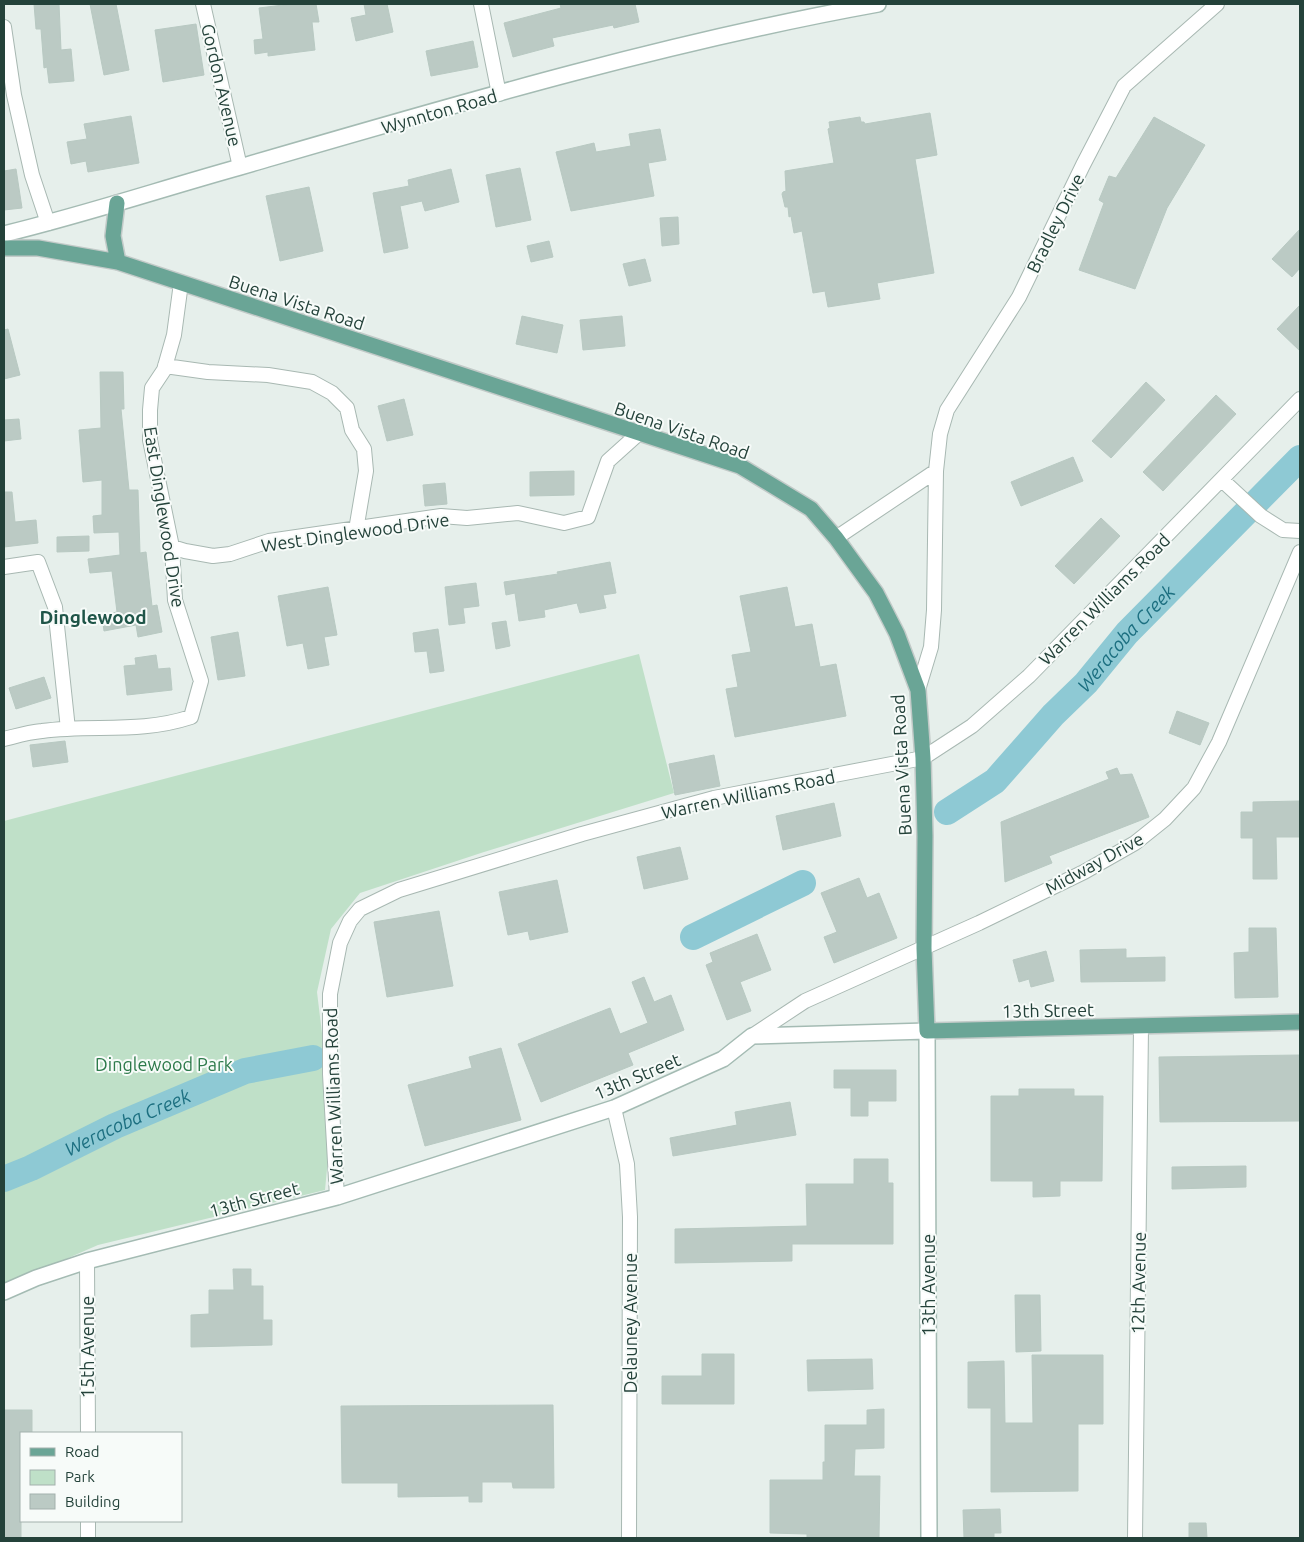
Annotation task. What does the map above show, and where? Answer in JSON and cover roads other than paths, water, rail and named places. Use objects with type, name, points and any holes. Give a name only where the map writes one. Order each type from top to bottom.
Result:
[{"type":"main road","name":"Wynnton Road","points":[[4,234],[499,94],[659,51],[821,9],[878,4]]},
{"type":"main road","points":[[116,203],[113,236],[118,262]]},
{"type":"main road","name":"Buena Vista Road","points":[[4,248],[38,248],[118,262],[740,466],[811,510],[836,538],[876,593],[897,634],[918,690],[923,758],[925,836],[924,948],[927,1031]]},
{"type":"main road","name":"13th Street","points":[[4,1292],[36,1278],[87,1261],[337,1197],[614,1108],[723,1059],[752,1036],[1300,1022]]},
{"type":"main road","name":"13th Avenue","points":[[927,1031],[929,1538]]},
{"type":"street","name":"Gordon Avenue","points":[[203,4],[240,167]]},
{"type":"street","points":[[481,4],[499,94]]},
{"type":"street","name":"Bradley Drive","points":[[918,690],[931,647],[934,610],[936,471],[940,434],[947,410],[1019,297],[1083,165],[1124,86],[1217,4]]},
{"type":"street","points":[[4,27],[14,95],[32,176],[48,223]]},
{"type":"street","name":"East Dinglewood Drive","points":[[4,739],[41,731],[132,728],[170,724],[191,717],[201,681],[175,600],[172,547],[150,440],[152,388],[165,366],[174,335],[181,283]]},
{"type":"street","points":[[165,366],[208,372],[268,375],[312,382],[332,393],[347,408],[352,430],[364,449],[366,471],[356,530]]},
{"type":"street","name":"Warren Williams Road","points":[[337,1197],[330,1074],[330,994],[340,943],[350,921],[360,909],[399,890],[582,834],[705,800],[923,758],[972,726],[1029,676],[1300,399]]},
{"type":"street","name":"West Dinglewood Drive","points":[[172,547],[213,556],[230,554],[269,541],[356,530],[440,516],[467,518],[518,513],[564,523],[588,517],[608,461],[638,434]]},
{"type":"street","points":[[836,538],[936,471]]},
{"type":"street","points":[[1222,480],[1261,516],[1283,530],[1300,531]]},
{"type":"street","name":"Midway Drive","points":[[752,1036],[805,1002],[979,923],[1084,872],[1135,843],[1165,819],[1194,788],[1219,742],[1300,552]]},
{"type":"street","points":[[9,567],[38,562],[55,607],[68,729]]},
{"type":"street","name":"12th Avenue","points":[[1135,1538],[1141,1027]]},
{"type":"street","name":"Delauney Avenue","points":[[614,1108],[627,1164],[630,1217],[629,1538]]},
{"type":"street","name":"15th Avenue","points":[[87,1261],[88,1432]]},
{"type":"street","points":[[88,1522],[88,1538]]},
{"type":"waterway","name":"Weracoba Creek","points":[[947,812],[995,781],[1053,715],[1086,683],[1127,633],[1300,458]]},
{"type":"waterway","name":"Weracoba Creek","points":[[693,937],[803,883]]},
{"type":"waterway","name":"Weracoba Creek","points":[[4,1179],[31,1168],[115,1126],[245,1071],[313,1058]]},
{"type":"district","name":"Dinglewood","points":[[93,617]]},
{"type":"park label","name":"Dinglewood Park","points":[[164,1064]]}]
